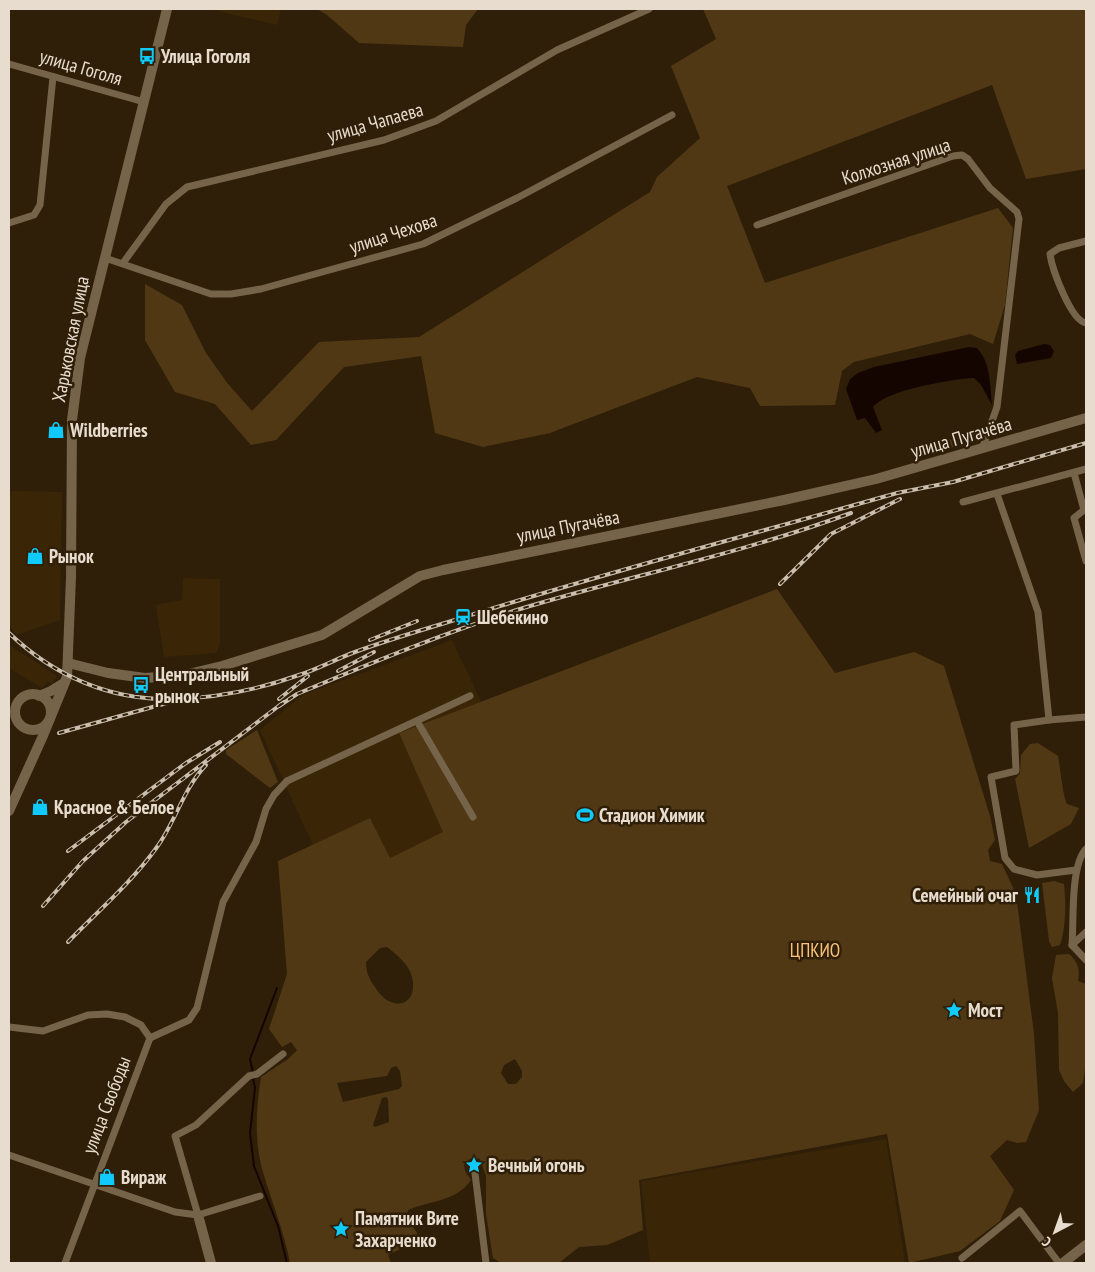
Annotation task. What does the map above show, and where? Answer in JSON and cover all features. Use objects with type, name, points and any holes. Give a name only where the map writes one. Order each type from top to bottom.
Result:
[{"type":"street","name":"Харьковская улица","points":[[9,811],[50,719],[64,683],[68,663],[72,420],[80,358],[168,9]]},
{"type":"street","name":"улица Чапаева","points":[[123,263],[166,204],[187,187],[384,140],[436,121],[557,50],[649,9]]},
{"type":"street","name":"улица Гоголя","points":[[9,64],[144,102]]},
{"type":"street","points":[[9,223],[34,215],[40,205],[52,77]]},
{"type":"street","name":"улица Чехова","points":[[105,258],[211,294],[231,294],[260,289],[424,244],[517,198],[672,115]]},
{"type":"street","name":"Колхозная улица","points":[[757,225],[953,156],[962,155],[968,159],[990,188],[1017,212],[1019,219],[997,407],[982,449]]},
{"type":"street","points":[[1086,241],[1059,248],[1050,254],[1076,318],[1086,323]]},
{"type":"street","name":"улица Пугачёва","points":[[68,663],[108,673],[145,678],[184,675],[322,635],[420,576],[876,479],[1086,418]]},
{"type":"street","points":[[963,502],[1086,469]]},
{"type":"street","points":[[1074,472],[1084,510],[1074,518],[1086,561]]},
{"type":"street","points":[[997,494],[1038,612],[1049,720]]},
{"type":"street","points":[[9,707],[28,695],[39,696],[52,692],[64,683]]},
{"type":"street","points":[[9,725],[37,730],[45,726],[50,719],[49,705],[39,696]]},
{"type":"street","points":[[9,1027],[43,1031],[88,1015],[107,1014],[125,1017],[140,1025],[150,1038],[188,1020],[193,1016],[223,902],[256,842],[266,809],[274,794],[287,781],[470,696]]},
{"type":"street","points":[[19,701],[15,714],[33,737],[36,751]]},
{"type":"street","points":[[1076,870],[1037,875],[1014,869],[1005,858],[991,777],[1016,771],[1014,725],[1086,717]]},
{"type":"street","points":[[417,721],[473,817]]},
{"type":"street","points":[[1086,850],[1082,854],[1076,870],[1072,945],[1086,960]]},
{"type":"street","points":[[1072,945],[1086,932]]},
{"type":"street","name":"улица Свободы","points":[[65,1263],[93,1184],[150,1038]]},
{"type":"street","points":[[211,1263],[175,1136],[196,1125],[249,1076],[257,1074],[283,1054]]},
{"type":"street","name":"улица Свободы","points":[[9,1155],[93,1184]]},
{"type":"street","points":[[474,1165],[486,1263]]},
{"type":"street","points":[[93,1184],[175,1212],[198,1215],[260,1196]]},
{"type":"street","points":[[962,1258],[1020,1211],[1061,1263],[1086,1245]]},
{"type":"shaded area","points":[[209,9],[281,9],[277,25]]},
{"type":"shaded area","points":[[1044,344],[1050,345],[1054,351],[1051,358],[1017,364],[1015,355],[1018,351]]},
{"type":"shaded area","points":[[969,347],[977,348],[985,360],[989,375],[992,405],[981,385],[974,378],[964,379],[920,386],[891,395],[880,401],[873,407],[882,430],[876,433],[865,418],[857,420],[846,389],[850,379],[858,373],[874,367]]},
{"type":"shaded area","name":"Рынок","points":[[9,491],[62,492],[60,620],[16,635],[9,625]]},
{"type":"shaded area","points":[[183,578],[220,579],[220,644],[216,653],[164,657],[156,605],[182,600]]},
{"type":"shaded area","points":[[452,640],[481,702],[399,733],[444,832],[390,858],[370,818],[313,845],[260,730],[303,695]]},
{"type":"shaded area","points":[[9,645],[57,676],[52,684],[48,681],[42,688],[9,668]]},
{"type":"shaded area","points":[[886,1139],[905,1263],[650,1263],[641,1181]]},
{"type":"green space","points":[[317,9],[478,9],[466,25],[463,47],[359,43],[327,15]]},
{"type":"green space","points":[[703,9],[1086,9],[1086,169],[1026,179],[992,85],[727,186],[765,283],[998,208],[1013,228],[1005,305],[993,344],[970,334],[854,362],[842,371],[835,405],[760,406],[750,388],[697,377],[550,433],[483,447],[435,433],[421,356],[344,367],[276,440],[251,445],[215,404],[175,392],[145,340],[145,284],[182,305],[206,353],[228,384],[252,411],[319,342],[419,337],[650,192],[657,177],[700,138],[671,66],[716,39]]},
{"type":"green space","points":[[973,433],[978,437],[975,441],[921,456],[918,452],[920,448]]},
{"type":"green space","name":"ЦПКИО","points":[[777,589],[835,673],[914,652],[944,666],[990,816],[995,840],[988,850],[990,861],[1002,864],[1016,894],[1034,1034],[1039,1110],[1026,1142],[1017,1143],[1007,1140],[990,1156],[1014,1190],[1000,1221],[960,1251],[909,1263],[887,1134],[639,1180],[643,1230],[607,1245],[579,1247],[559,1263],[501,1263],[493,1258],[486,1214],[486,1176],[480,1159],[473,1158],[469,1159],[464,1165],[465,1171],[471,1180],[458,1193],[443,1200],[408,1210],[407,1217],[417,1233],[417,1241],[388,1255],[391,1263],[290,1263],[260,1161],[257,1137],[257,1112],[261,1077],[288,1059],[297,1050],[291,1042],[282,1047],[269,1029],[287,974],[278,861],[370,818],[390,858],[443,832],[399,733]],"holes":[[[387,947],[402,960],[410,972],[413,987],[411,995],[402,1003],[388,1001],[381,995],[368,975],[366,962],[380,948]],[[515,1059],[522,1071],[522,1077],[516,1084],[508,1084],[501,1073],[504,1065]],[[396,1066],[400,1071],[402,1086],[399,1089],[343,1102],[337,1083],[387,1076],[391,1068]],[[386,1097],[388,1099],[389,1122],[375,1127],[373,1125],[382,1098]]]},
{"type":"green space","points":[[257,730],[278,782],[270,788],[226,754],[226,750]]},
{"type":"green space","points":[[1038,743],[1058,756],[1067,804],[1079,808],[1071,824],[1029,848],[1015,779],[1020,773],[1021,755],[1030,744]]},
{"type":"green space","points":[[1054,881],[1064,884],[1065,915],[1060,945],[1052,947],[1049,941],[1042,883]]},
{"type":"green space","points":[[1069,954],[1078,966],[1078,981],[1086,984],[1086,1062],[1083,1083],[1073,1092],[1064,1081],[1059,1070],[1058,1013],[1052,978],[1056,955]]},
{"type":"waterway","points":[[253,1073],[250,1059],[277,988]]},
{"type":"waterway","points":[[253,1078],[255,1088],[250,1133],[254,1166],[278,1226],[287,1263]]},
{"type":"railway","points":[[9,633],[45,662],[64,673],[85,683],[128,696],[174,699],[238,692],[306,673],[348,655],[411,633],[557,589],[897,493],[953,482],[1086,443]]},
{"type":"railway","points":[[780,584],[831,534],[900,499]]},
{"type":"railway","points":[[279,706],[297,694],[352,671],[492,618],[561,597],[769,540],[851,513]]},
{"type":"railway","points":[[370,640],[417,621]]},
{"type":"railway","points":[[338,671],[374,652]]},
{"type":"railway","points":[[279,699],[308,676]]},
{"type":"railway","points":[[43,906],[83,861],[126,822],[284,702]]},
{"type":"railway","points":[[59,733],[167,703]]},
{"type":"railway","points":[[68,851],[186,763],[220,742]]},
{"type":"railway","points":[[68,942],[126,884],[147,860],[164,837],[191,784],[206,765]]},
{"type":"place","name":"Улица Гоголя","points":[[147,56]]},
{"type":"place","name":"Wildberries","points":[[56,430]]},
{"type":"place","name":"Рынок","points":[[35,556]]},
{"type":"place","name":"Шебекино","points":[[463,617]]},
{"type":"place","name":"Центральный рынок","points":[[141,685]]},
{"type":"place","name":"Красное & Белое","points":[[40,807]]},
{"type":"place","name":"Стадион Химик","points":[[585,815]]},
{"type":"place","name":"Семейный очаг","points":[[1032,895]]},
{"type":"place","name":"Мост","points":[[954,1010]]},
{"type":"place","name":"Вечный огонь","points":[[474,1165]]},
{"type":"place","name":"Вираж","points":[[107,1177]]},
{"type":"place","name":"Памятник Вите Захарченко","points":[[341,1229]]}]
